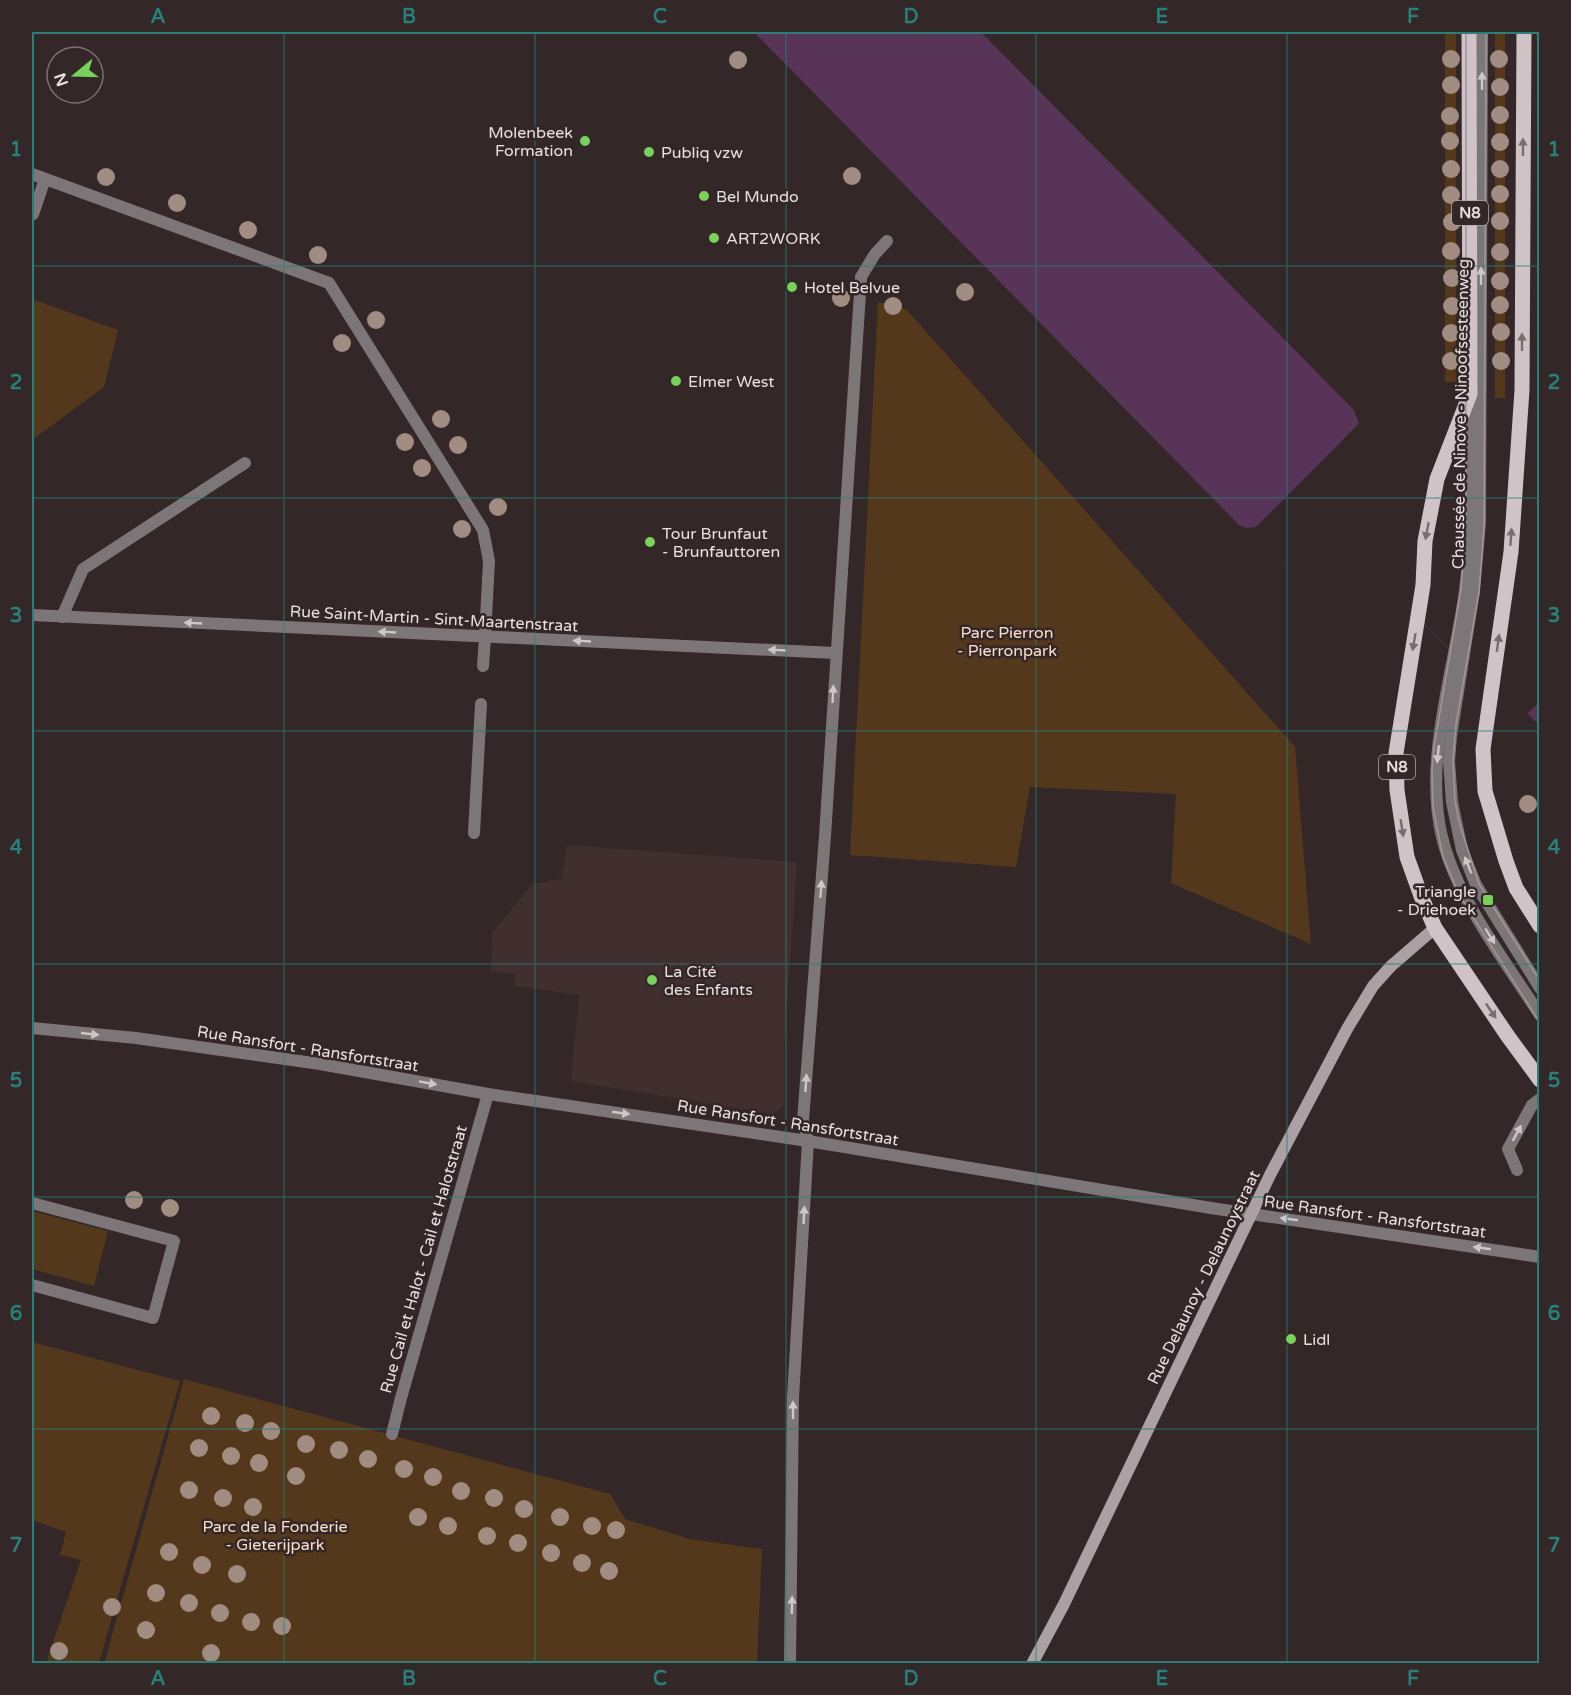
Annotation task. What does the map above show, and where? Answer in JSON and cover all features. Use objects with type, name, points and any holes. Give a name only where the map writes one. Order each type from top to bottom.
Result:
[{"type":"main road","name":"Chaussée de Ninove - Ninoofsesteenweg","points":[[1470,32],[1470,394],[1437,479],[1425,541],[1423,585],[1396,753],[1397,790],[1407,857],[1436,928],[1539,1080]]},
{"type":"main road","points":[[1524,32],[1522,390],[1510,552],[1483,749],[1485,791],[1516,888],[1539,926]]},
{"type":"street","name":"Chaussée de Ninove - Ninoofsesteenweg","points":[[1482,32],[1480,500],[1458,658],[1436,770],[1437,806],[1442,837],[1457,881],[1539,1015]]},
{"type":"street","points":[[32,174],[329,284],[483,530],[489,561],[483,666]]},
{"type":"street","points":[[33,214],[45,179]]},
{"type":"street","points":[[790,1664],[793,1398],[808,1141],[803,1120],[825,836],[861,277],[875,254],[887,241]]},
{"type":"street","name":"Chaussée de Ninove - Ninoofsesteenweg","points":[[1470,394],[1472,561]]},
{"type":"street","points":[[62,617],[83,570],[245,463]]},
{"type":"street","name":"Rue Saint-Martin - Sint-Maartenstraat","points":[[32,615],[835,653]]},
{"type":"street","name":"Chaussée de Ninove - Ninoofsesteenweg","points":[[1458,658],[1449,761],[1449,782],[1455,823],[1462,850],[1476,885],[1539,988]]},
{"type":"street","points":[[474,833],[481,704]]},
{"type":"street","name":"Rue Delaunoy - Delaunoystraat","points":[[1032,1664],[1064,1604],[1251,1214],[1347,1029],[1373,986],[1391,966],[1436,928]]},
{"type":"street","name":"Rue Ransfort - Ransfortstraat","points":[[32,1028],[136,1038],[320,1064],[488,1094],[808,1141],[1251,1214],[1539,1257]]},
{"type":"street","name":"Rue Cail et Halot - Cail et Halotstraat","points":[[392,1434],[400,1398],[488,1094]]},
{"type":"street","points":[[1517,1170],[1508,1149],[1532,1105],[1539,1099]]},
{"type":"street","points":[[32,1203],[174,1241],[153,1318],[32,1285]]},
{"type":"shaded area","points":[[754,32],[981,32],[1354,410],[1359,423],[1340,443],[1539,644],[1539,725],[1466,667],[1383,582],[1360,604],[1240,526]]},
{"type":"shaded area","name":"La Cité des Enfants","points":[[567,845],[797,862],[784,1050],[784,1106],[773,1114],[571,1081],[579,995],[515,986],[515,974],[491,972],[492,933],[531,885],[562,878]]},
{"type":"green space","points":[[1445,32],[1456,32],[1456,382],[1445,382]]},
{"type":"green space","points":[[1495,32],[1505,32],[1505,398],[1495,398]]},
{"type":"green space","points":[[32,299],[118,330],[104,387],[32,440]]},
{"type":"green space","name":"Parc Pierron - Pierronpark","points":[[878,302],[906,309],[1295,747],[1311,944],[1171,883],[1176,794],[1030,787],[1016,867],[850,855]]},
{"type":"green space","points":[[32,1211],[108,1231],[94,1286],[32,1269]]},
{"type":"green space","points":[[32,1342],[180,1381],[99,1663],[46,1663],[81,1560],[60,1555],[66,1532],[32,1520]]},
{"type":"green space","name":"Parc de la Fonderie - Gieterijpark","points":[[184,1379],[610,1494],[625,1519],[690,1539],[762,1549],[757,1663],[104,1664]]},
{"type":"pier","points":[[1358,410],[1361,424],[1344,443],[1540,640],[1539,702],[1525,716],[1513,713],[1383,582],[1358,606],[1238,528],[1240,526],[1256,527],[1355,428],[1359,423],[1356,412]]},
{"type":"tram line","points":[[1466,32],[1466,523],[1461,589],[1434,747],[1433,807],[1443,857],[1458,892],[1540,1023]]},
{"type":"tram line","points":[[1486,32],[1484,528],[1479,592],[1456,724],[1453,761],[1455,801],[1459,822],[1479,884],[1540,981]]},
{"type":"place","name":"Molenbeek Formation","points":[[585,141]]},
{"type":"place","name":"Publiq vzw","points":[[649,152]]},
{"type":"place","name":"Bel Mundo","points":[[704,196]]},
{"type":"place","name":"ART2WORK","points":[[714,238]]},
{"type":"place","name":"Hotel Belvue","points":[[792,287]]},
{"type":"place","name":"Elmer West","points":[[676,381]]},
{"type":"place","name":"Tour Brunfaut - Brunfauttoren","points":[[650,542]]},
{"type":"place","name":"Triangle - Driehoek","points":[[1488,900]]},
{"type":"place","name":"La Cité des Enfants","points":[[652,980]]},
{"type":"place","name":"Lidl","points":[[1291,1339]]}]
